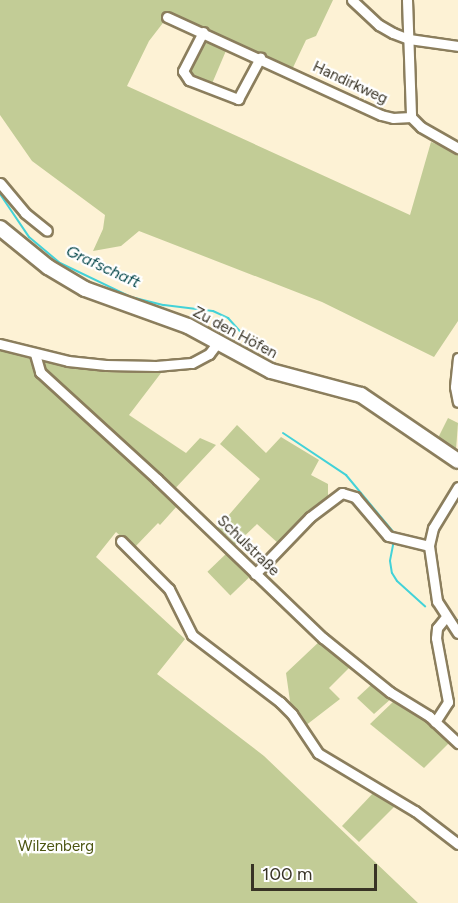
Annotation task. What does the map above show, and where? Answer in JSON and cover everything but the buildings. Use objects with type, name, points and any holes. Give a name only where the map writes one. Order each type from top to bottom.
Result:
[{"type":"street","points":[[352,0],[386,29],[409,39],[458,46]]},
{"type":"street","points":[[407,0],[411,117],[421,127],[458,148]]},
{"type":"street","name":"Handirkweg","points":[[167,17],[381,115],[411,117]]},
{"type":"street","points":[[203,32],[183,71],[189,80],[238,99],[260,58]]},
{"type":"street","points":[[0,183],[25,213],[46,231]]},
{"type":"street","name":"Zu den Höfen","points":[[0,228],[48,267],[85,289],[180,323],[276,373],[366,397],[458,461]]},
{"type":"street","points":[[0,344],[35,354],[106,365],[180,365],[203,358],[218,342]]},
{"type":"street","name":"Schulstraße","points":[[35,354],[40,372],[255,574],[347,658],[390,692],[435,722],[458,743]]},
{"type":"street","points":[[458,358],[455,387],[458,402]]},
{"type":"street","points":[[458,487],[433,528],[429,546],[435,594],[446,617],[458,633]]},
{"type":"street","points":[[255,574],[310,517],[342,493],[353,495],[394,538],[429,546]]},
{"type":"street","points":[[121,541],[166,585],[192,635],[280,702],[292,714],[318,753],[415,811],[458,844]]},
{"type":"street","points":[[435,722],[448,702],[436,638],[439,625],[446,617]]},
{"type":"green space","points":[[0,0],[333,0],[316,36],[306,40],[290,74],[228,46],[211,86],[190,77],[187,70],[205,39],[166,19],[149,41],[127,86],[410,215],[431,142],[458,153],[458,321],[434,357],[322,302],[139,231],[121,246],[93,251],[103,229],[105,215],[32,161],[0,115]]},
{"type":"green space","name":"Wilzenberg","points":[[0,350],[35,360],[103,372],[161,373],[129,415],[186,453],[200,438],[216,445],[169,495],[178,505],[160,525],[158,523],[134,548],[116,532],[96,557],[185,639],[157,674],[264,756],[418,903],[0,903]]},
{"type":"green space","points":[[448,418],[458,423],[456,450],[437,440]]},
{"type":"green space","points":[[237,425],[266,453],[281,437],[319,460],[311,475],[328,484],[328,497],[308,513],[279,544],[257,524],[233,547],[215,531],[260,479],[220,444]]},
{"type":"green space","points":[[229,551],[252,575],[230,596],[207,572]]},
{"type":"green space","points":[[321,640],[352,665],[329,688],[340,699],[305,726],[291,708],[286,673]]},
{"type":"green space","points":[[373,683],[393,697],[374,714],[357,698]]},
{"type":"green space","points":[[395,700],[420,715],[451,741],[424,768],[370,724]]},
{"type":"green space","points":[[376,790],[398,803],[359,842],[342,826]]},
{"type":"waterway","name":"Grafschaft","points":[[0,194],[29,237],[60,263],[131,297],[164,305],[213,311],[228,318],[249,341]]},
{"type":"waterway","name":"Grafschaft","points":[[283,433],[346,475],[395,534]]},
{"type":"waterway","name":"Grafschaft","points":[[394,540],[390,561],[392,573],[397,581],[425,606]]}]
